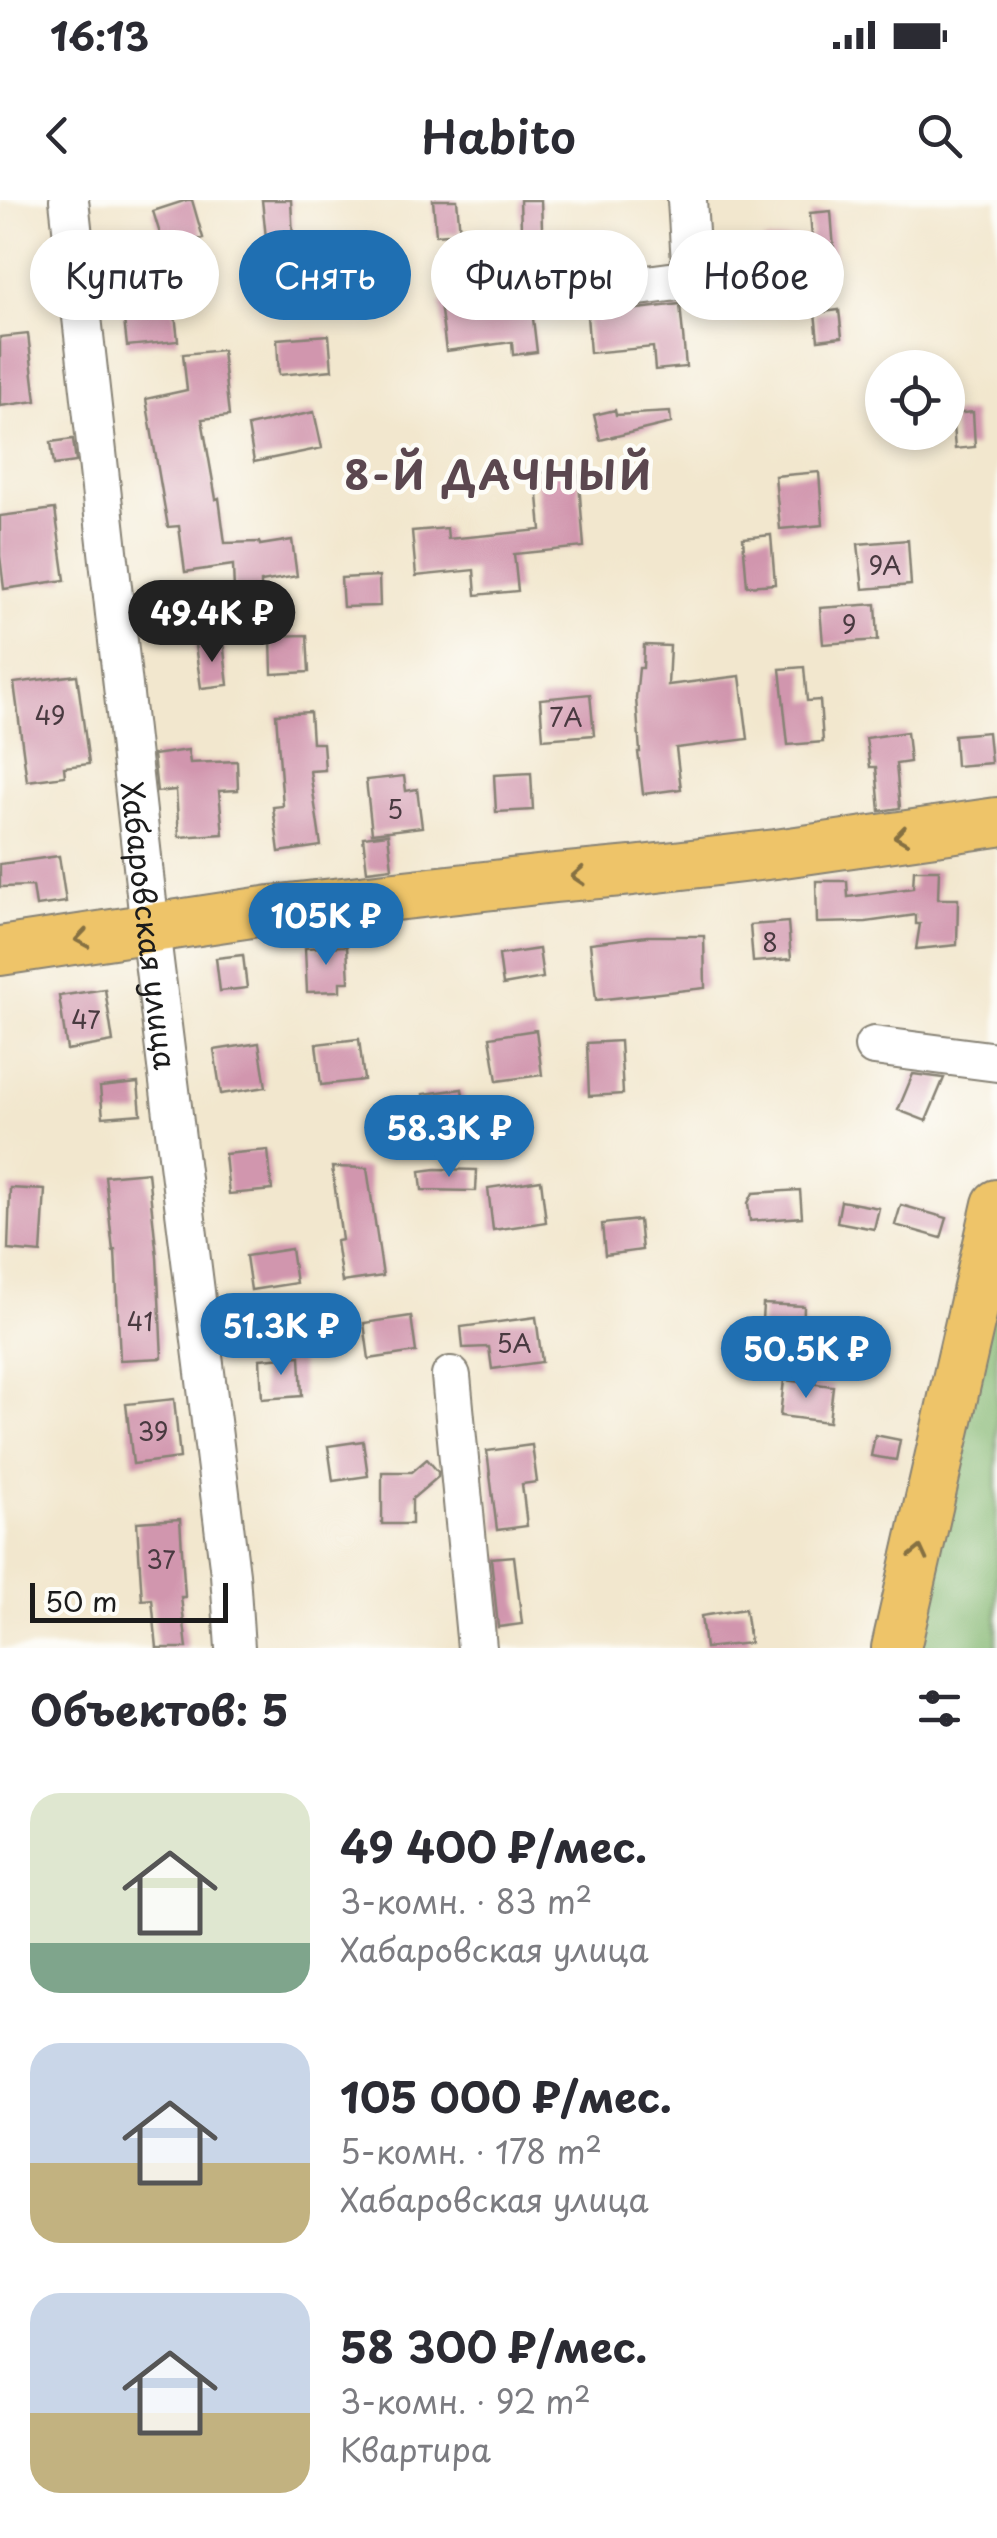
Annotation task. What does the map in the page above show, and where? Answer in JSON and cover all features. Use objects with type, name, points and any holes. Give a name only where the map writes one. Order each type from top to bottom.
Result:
[{"type":"main road","points":[[0,951],[289,908],[776,854],[997,822]]},
{"type":"main road","points":[[896,1648],[997,1204]]},
{"type":"street","name":"Хабаровская улица","points":[[69,200],[150,929],[230,1574],[235,1648]]},
{"type":"street","points":[[648,285],[692,280],[687,200]]},
{"type":"street","points":[[874,1046],[997,1062]]},
{"type":"street","points":[[450,1376],[476,1648]]},
{"type":"green space","points":[[997,1275],[997,1648],[916,1648]]},
{"type":"building","points":[[192,200],[201,230],[159,230],[153,211]]},
{"type":"building","points":[[262,200],[291,200],[292,230],[265,230]]},
{"type":"building","points":[[433,200],[457,200],[460,230],[436,230]]},
{"type":"building","points":[[520,200],[541,200],[542,230],[521,230]]},
{"type":"building","points":[[831,211],[832,230],[811,230],[810,213]]},
{"type":"building","points":[[668,305],[668,320],[682,320],[686,367],[655,370],[653,347],[590,353],[587,320],[648,320],[648,308]]},
{"type":"building","points":[[124,320],[176,320],[178,341],[127,346]]},
{"type":"building","points":[[442,320],[533,320],[537,352],[513,355],[512,342],[446,351]]},
{"type":"building","points":[[816,320],[840,320],[842,337],[818,340]]},
{"type":"building","points":[[28,334],[36,401],[0,406],[0,337]]},
{"type":"building","points":[[329,335],[332,370],[279,375],[277,339]]},
{"type":"building","points":[[222,350],[229,416],[202,419],[225,543],[260,545],[292,540],[297,576],[261,582],[261,591],[234,592],[233,565],[185,572],[179,526],[168,527],[146,399],[187,390],[183,354]]},
{"type":"building","points":[[615,410],[616,415],[670,412],[671,423],[600,440],[594,415]]},
{"type":"building","points":[[314,412],[322,448],[254,462],[248,426]]},
{"type":"building","points":[[973,412],[975,447],[965,448],[965,413]]},
{"type":"building","points":[[73,439],[76,462],[54,465],[51,442]]},
{"type":"building","points":[[578,470],[584,547],[514,554],[518,591],[476,595],[474,570],[416,576],[412,531],[447,528],[448,539],[541,530],[536,473]]},
{"type":"building","points":[[819,472],[823,525],[780,529],[775,476]]},
{"type":"building","points":[[55,509],[65,580],[4,589],[0,516]]},
{"type":"building","points":[[771,535],[775,584],[747,586],[743,538]]},
{"type":"building","points":[[908,540],[911,585],[863,589],[858,544]]},
{"type":"building","points":[[379,576],[380,606],[343,607],[341,578]]},
{"type":"building","points":[[876,604],[878,640],[823,644],[820,608]]},
{"type":"building","points":[[307,635],[309,672],[272,674],[271,636]]},
{"type":"building","points":[[223,641],[228,685],[201,688],[195,645]]},
{"type":"building","points":[[644,645],[670,646],[668,685],[740,676],[748,739],[676,748],[681,789],[643,794],[636,698]]},
{"type":"building","points":[[804,667],[807,701],[820,700],[823,742],[788,745],[780,669]]},
{"type":"building","points":[[77,675],[89,764],[64,767],[65,776],[27,781],[14,683]]},
{"type":"building","points":[[590,694],[594,735],[543,739],[540,699]]},
{"type":"building","points":[[310,712],[312,743],[323,743],[325,770],[310,771],[321,846],[279,852],[273,807],[283,806],[276,714]]},
{"type":"building","points":[[907,732],[910,762],[896,764],[900,808],[880,811],[876,767],[870,767],[866,738]]},
{"type":"building","points":[[988,732],[991,763],[956,766],[954,735]]},
{"type":"building","points":[[188,750],[190,763],[237,761],[238,790],[219,791],[223,834],[179,837],[176,790],[157,792],[153,755]]},
{"type":"building","points":[[531,773],[533,810],[496,812],[494,775]]},
{"type":"building","points":[[404,776],[406,791],[417,789],[422,827],[372,833],[366,780]]},
{"type":"building","points":[[388,834],[392,868],[367,871],[363,837]]},
{"type":"building","points":[[59,856],[66,902],[36,906],[33,886],[0,887],[0,864]]},
{"type":"building","points":[[914,870],[939,870],[938,899],[958,899],[957,945],[916,949],[920,924],[916,924],[916,915],[817,923],[816,881],[847,881],[848,897],[913,888]]},
{"type":"building","points":[[788,922],[791,959],[753,962],[750,925]]},
{"type":"building","points":[[647,936],[704,936],[705,988],[596,1000],[590,943]]},
{"type":"building","points":[[347,946],[349,982],[340,982],[340,991],[307,992],[305,948]]},
{"type":"building","points":[[539,949],[543,978],[503,985],[499,955]]},
{"type":"building","points":[[243,955],[247,988],[220,991],[216,958]]},
{"type":"building","points":[[105,989],[113,1042],[67,1050],[59,996]]},
{"type":"building","points":[[536,1030],[542,1075],[497,1081],[490,1037]]},
{"type":"building","points":[[359,1039],[364,1080],[321,1085],[316,1044]]},
{"type":"building","points":[[620,1041],[623,1094],[589,1096],[587,1043]]},
{"type":"building","points":[[259,1043],[266,1087],[221,1094],[214,1050]]},
{"type":"building","points":[[913,1074],[944,1078],[926,1121],[898,1110]]},
{"type":"building","points":[[138,1083],[141,1114],[103,1117],[100,1087]]},
{"type":"building","points":[[462,1089],[469,1133],[430,1139],[423,1094]]},
{"type":"building","points":[[268,1150],[272,1190],[229,1194],[225,1154]]},
{"type":"building","points":[[332,1167],[367,1168],[383,1276],[342,1282],[336,1241],[342,1240]]},
{"type":"building","points":[[477,1170],[476,1191],[422,1190],[420,1171]]},
{"type":"building","points":[[148,1172],[162,1358],[120,1360],[115,1250],[105,1176]]},
{"type":"building","points":[[541,1180],[546,1222],[493,1230],[488,1188]]},
{"type":"building","points":[[10,1188],[45,1190],[41,1253],[8,1250]]},
{"type":"building","points":[[800,1190],[802,1217],[750,1221],[748,1203],[753,1193]]},
{"type":"building","points":[[841,1201],[879,1208],[874,1229],[837,1222]]},
{"type":"building","points":[[901,1205],[947,1218],[941,1238],[895,1225]]},
{"type":"building","points":[[639,1220],[642,1250],[605,1255],[602,1224]]},
{"type":"building","points":[[291,1249],[296,1283],[251,1290],[246,1256]]},
{"type":"building","points":[[763,1304],[804,1306],[803,1339],[761,1337]]},
{"type":"building","points":[[411,1316],[416,1352],[369,1359],[364,1323]]},
{"type":"building","points":[[536,1317],[542,1362],[492,1369],[489,1347],[463,1348],[461,1327]]},
{"type":"building","points":[[300,1356],[302,1396],[262,1399],[260,1359]]},
{"type":"building","points":[[784,1380],[833,1386],[829,1422],[780,1416]]},
{"type":"building","points":[[174,1399],[180,1458],[133,1464],[126,1404]]},
{"type":"building","points":[[875,1435],[900,1440],[896,1460],[871,1456]]},
{"type":"building","points":[[363,1441],[368,1476],[333,1481],[328,1446]]},
{"type":"building","points":[[532,1445],[537,1482],[522,1484],[527,1526],[497,1530],[487,1451]]},
{"type":"building","points":[[427,1459],[438,1477],[412,1499],[412,1524],[382,1524],[382,1472],[412,1472]]},
{"type":"building","points":[[180,1519],[185,1597],[181,1597],[187,1648],[157,1648],[152,1599],[142,1600],[137,1522]]},
{"type":"building","points":[[514,1556],[522,1624],[498,1627],[491,1558]]},
{"type":"building","points":[[745,1609],[750,1643],[705,1648],[701,1616]]},
{"type":"district","name":"8-Й ДАЧНЫЙ","points":[[499,473]]}]
